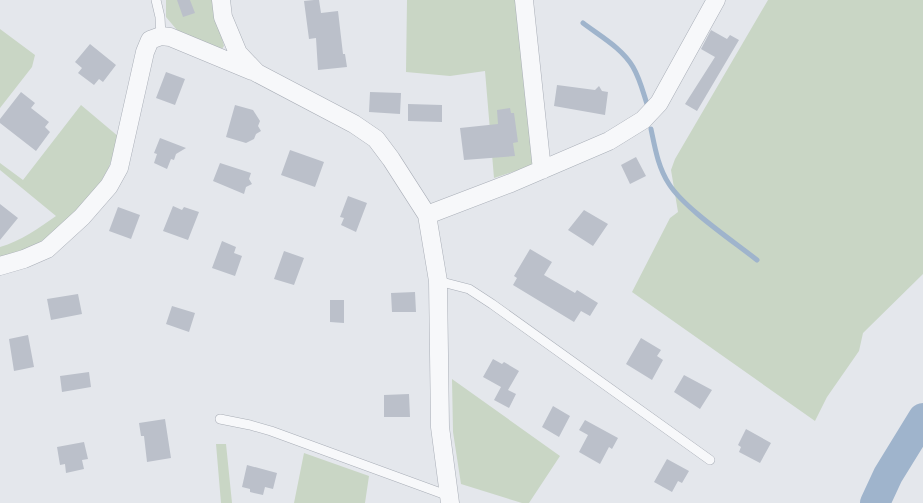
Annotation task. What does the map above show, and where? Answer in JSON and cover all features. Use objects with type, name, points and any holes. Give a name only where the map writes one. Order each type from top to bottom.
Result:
[{"type":"street","points":[[220,0],[223,17],[238,53],[257,73]]},
{"type":"street","points":[[524,0],[542,170]]},
{"type":"street","points":[[427,215],[542,170],[609,141],[643,120],[659,103],[716,0]]},
{"type":"street","points":[[0,266],[24,259],[47,249],[82,218],[108,186],[119,168],[145,52],[150,40],[161,36],[170,37],[257,73],[354,124],[376,139],[427,215],[438,281],[440,427],[450,499]]},
{"type":"lane","points":[[156,0],[160,16],[161,36]]},
{"type":"lane","points":[[438,281],[469,290],[492,304],[710,460]]},
{"type":"lane","points":[[220,419],[250,424],[271,431],[450,499]]},
{"type":"green space","points":[[166,0],[212,0],[224,46],[221,50],[215,49],[177,30],[166,17]]},
{"type":"green space","points":[[407,0],[518,0],[534,165],[494,178],[485,71],[450,76],[406,72]]},
{"type":"green space","points":[[768,0],[923,0],[923,274],[863,333],[859,351],[827,397],[815,421],[632,292],[670,218],[678,212],[671,170],[675,159]]},
{"type":"green space","points":[[0,29],[35,55],[32,67],[0,108]]},
{"type":"green space","points":[[81,105],[119,137],[109,167],[94,194],[67,222],[27,252],[0,259],[0,247],[22,238],[56,216],[0,170],[0,163],[23,180]]},
{"type":"green space","points":[[452,379],[560,456],[529,503],[522,503],[461,484],[453,432]]},
{"type":"green space","points":[[216,444],[226,444],[232,503],[221,503]]},
{"type":"green space","points":[[304,453],[369,476],[365,503],[294,503]]},
{"type":"building","points":[[177,0],[190,0],[195,13],[183,17]]},
{"type":"building","points":[[319,0],[321,13],[338,11],[343,54],[345,54],[347,67],[318,70],[316,38],[309,39],[304,1]]},
{"type":"building","points":[[711,30],[727,39],[730,35],[739,40],[697,111],[685,104],[715,57],[701,49]]},
{"type":"building","points":[[90,44],[116,65],[103,82],[99,79],[94,85],[78,73],[82,68],[75,62]]},
{"type":"building","points":[[166,72],[185,79],[175,105],[156,98]]},
{"type":"building","points":[[557,85],[595,90],[599,86],[602,91],[608,92],[605,115],[554,106]]},
{"type":"building","points":[[21,92],[35,103],[31,108],[49,122],[45,127],[50,132],[36,151],[0,123],[0,119]]},
{"type":"building","points":[[370,92],[401,93],[400,114],[369,112]]},
{"type":"building","points":[[408,104],[442,105],[442,122],[408,121]]},
{"type":"building","points":[[235,105],[253,110],[260,121],[258,126],[261,131],[256,134],[254,139],[246,143],[226,137]]},
{"type":"building","points":[[510,108],[511,113],[514,113],[518,142],[513,143],[515,156],[464,160],[460,128],[498,124],[497,110]]},
{"type":"building","points":[[160,138],[186,148],[176,154],[174,160],[171,159],[167,169],[154,163],[157,154],[154,153]]},
{"type":"building","points":[[290,150],[324,162],[315,187],[281,175]]},
{"type":"building","points":[[636,157],[646,176],[630,184],[621,165]]},
{"type":"building","points":[[220,163],[251,173],[249,179],[252,184],[246,187],[244,194],[213,181]]},
{"type":"building","points":[[348,196],[367,203],[356,232],[341,225],[344,218],[340,217]]},
{"type":"building","points":[[0,204],[18,218],[0,240]]},
{"type":"building","points":[[173,206],[182,210],[184,207],[199,212],[188,240],[163,231]]},
{"type":"building","points":[[118,207],[140,215],[131,239],[109,231]]},
{"type":"building","points":[[584,210],[608,224],[593,246],[568,230]]},
{"type":"building","points":[[222,241],[236,247],[234,253],[242,256],[235,276],[212,268]]},
{"type":"building","points":[[530,249],[552,262],[544,275],[575,293],[577,290],[598,303],[590,316],[581,311],[574,322],[513,285],[517,278],[514,276]]},
{"type":"building","points":[[284,251],[304,258],[294,285],[274,279]]},
{"type":"building","points":[[415,292],[416,312],[392,312],[391,293]]},
{"type":"building","points":[[78,294],[82,314],[51,320],[47,299]]},
{"type":"building","points":[[330,300],[344,300],[344,323],[330,322]]},
{"type":"building","points":[[172,306],[195,313],[189,332],[166,324]]},
{"type":"building","points":[[28,335],[34,367],[14,371],[9,339]]},
{"type":"building","points":[[641,338],[661,350],[657,356],[663,360],[652,380],[626,364]]},
{"type":"building","points":[[493,359],[502,364],[504,362],[519,371],[508,390],[516,394],[509,408],[494,400],[501,387],[483,377]]},
{"type":"building","points":[[89,372],[91,387],[62,392],[60,376]]},
{"type":"building","points":[[684,375],[712,390],[700,409],[674,392]]},
{"type":"building","points":[[409,394],[410,417],[384,417],[384,395]]},
{"type":"building","points":[[553,406],[570,416],[559,437],[542,427]]},
{"type":"building","points":[[165,419],[171,458],[147,462],[144,436],[141,436],[139,423]]},
{"type":"building","points":[[585,420],[618,438],[612,449],[609,447],[600,464],[579,452],[588,435],[579,430]]},
{"type":"building","points":[[746,429],[771,443],[760,463],[739,452],[741,447],[738,445]]},
{"type":"building","points":[[84,442],[88,459],[82,460],[84,469],[66,473],[65,464],[60,465],[57,447]]},
{"type":"building","points":[[667,459],[689,471],[682,483],[678,481],[672,492],[654,482]]},
{"type":"building","points":[[247,465],[277,473],[273,489],[265,487],[263,495],[250,492],[250,489],[242,487]]},
{"type":"waterway","points":[[583,23],[610,43],[628,60],[638,76],[647,104]]},
{"type":"waterway","points":[[651,129],[662,171],[676,193],[697,214],[757,260]]},
{"type":"waterway","points":[[875,503],[888,475],[923,418]]}]
